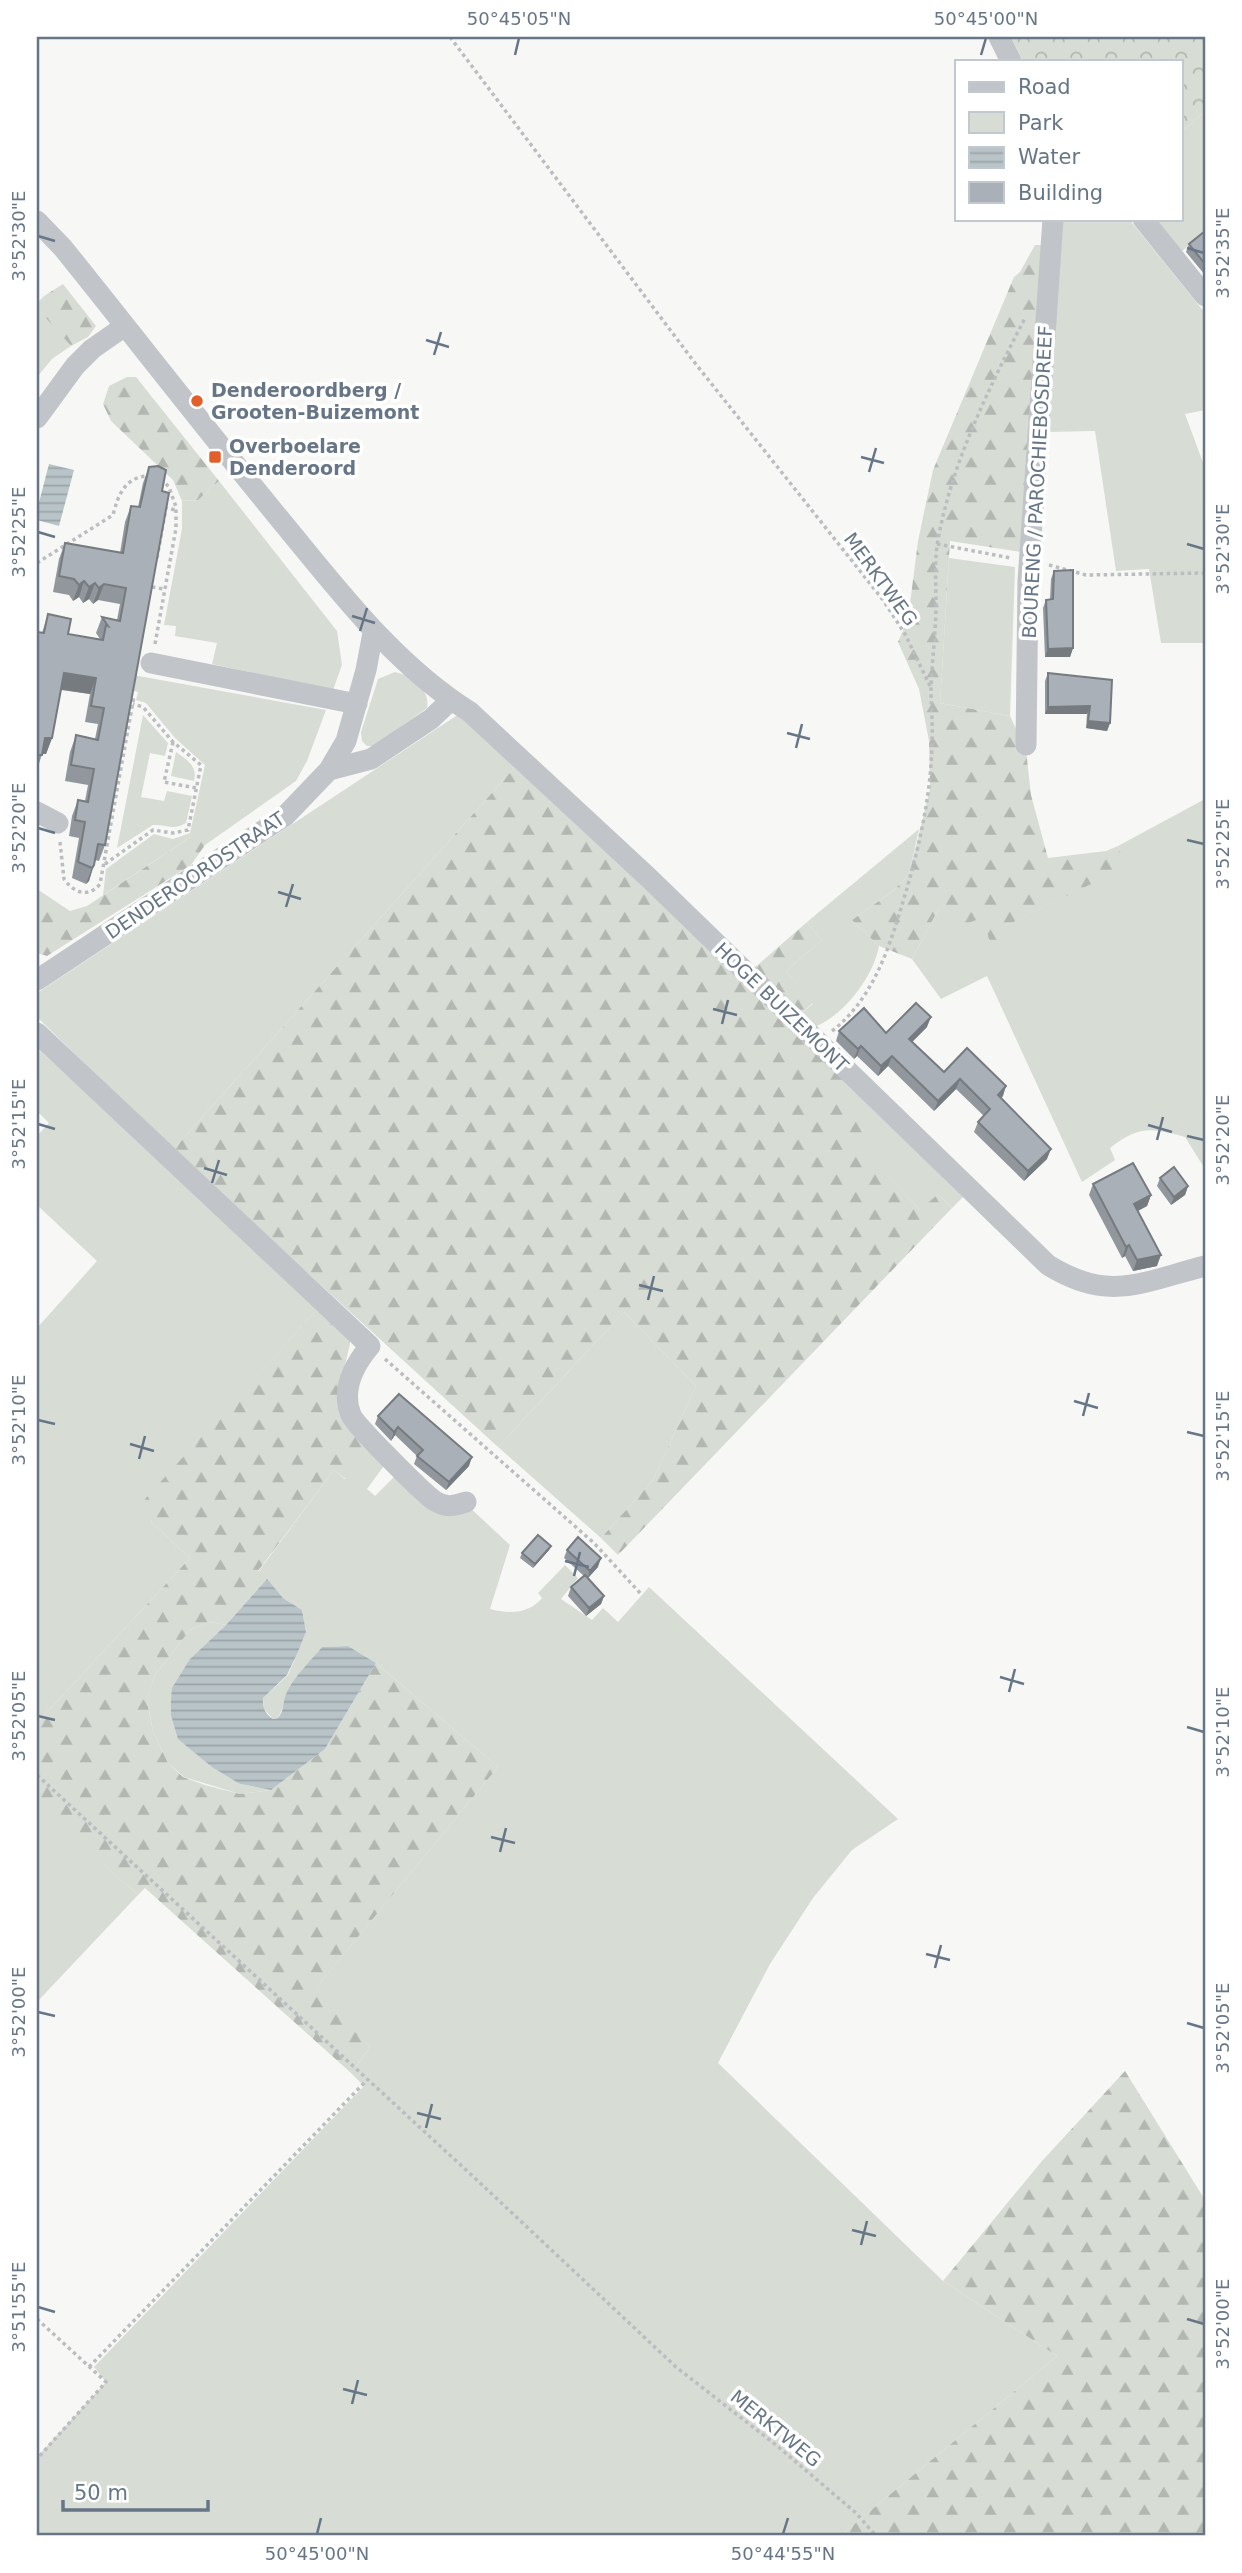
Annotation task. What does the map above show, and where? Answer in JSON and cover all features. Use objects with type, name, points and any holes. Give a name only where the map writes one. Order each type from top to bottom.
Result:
[{"type":"street","points":[[999,37],[1010,60]]},
{"type":"street","name":"BOURENG / PAROCHIEBOSDREEF","points":[[1026,745],[1029,560],[1053,220]]},
{"type":"street","points":[[1144,220],[1205,296]]},
{"type":"street","name":"HOGE BUIZEMONT","points":[[37,221],[63,248],[373,632],[451,700],[470,712],[650,879],[1048,1265],[1068,1278],[1101,1287],[1124,1287],[1205,1266]]},
{"type":"street","points":[[37,418],[75,366],[92,349],[125,326]]},
{"type":"street","name":"DENDEROORDSTRAAT","points":[[37,980],[285,816],[330,770],[346,741],[373,632]]},
{"type":"street","points":[[152,663],[357,704]]},
{"type":"street","points":[[330,770],[371,759],[431,719],[451,700]]},
{"type":"street","points":[[37,812],[58,823]]},
{"type":"street","points":[[37,1033],[370,1346],[353,1368],[347,1393],[351,1416],[434,1501],[450,1507],[466,1502]]},
{"type":"path","name":"MERKTWEG","points":[[450,37],[695,363],[883,600],[905,634],[931,688]]},
{"type":"path","points":[[818,1042],[850,1017],[869,988],[889,947],[918,853],[929,801],[937,544],[946,495],[987,394],[1025,318],[1048,294]]},
{"type":"path","points":[[37,563],[113,515],[121,491],[128,483],[138,477],[147,476],[164,481],[169,487],[176,510],[176,528],[152,663]]},
{"type":"path","points":[[156,561],[166,508],[176,510]]},
{"type":"path","points":[[937,544],[1003,556]]},
{"type":"path","points":[[1029,560],[1086,575],[1205,573]]},
{"type":"path","points":[[152,587],[164,589]]},
{"type":"path","points":[[58,823],[64,879],[71,889],[83,892],[96,889],[100,884],[133,704],[134,696],[129,695]]},
{"type":"path","points":[[103,865],[153,830],[173,833],[188,830],[201,765],[173,742],[143,707],[133,704]]},
{"type":"path","points":[[173,742],[164,782],[196,789]]},
{"type":"path","points":[[370,1346],[594,1543],[642,1594]]},
{"type":"path","name":"MERKTWEG","points":[[37,1775],[676,2367],[776,2445],[856,2513],[876,2536]]},
{"type":"path","points":[[89,2367],[368,2079]]},
{"type":"path","points":[[37,2319],[106,2382],[37,2459]]},
{"type":"green space","points":[[1011,37],[1205,37],[1205,111],[1182,132],[1182,60],[1022,60]]},
{"type":"green space","points":[[1205,111],[1205,231],[1180,253],[1154,220],[1182,220],[1182,132]]},
{"type":"green space","points":[[1061,220],[1130,220],[1205,313],[1205,410],[1185,414],[1205,468],[1205,643],[1161,643],[1149,569],[1116,571],[1095,431],[1046,432]]},
{"type":"green space","points":[[1035,245],[1045,245],[1021,552],[950,541],[940,703],[1010,716],[1026,750],[1031,795],[1048,858],[1106,851],[1118,846],[1126,867],[1005,926],[1008,946],[1000,948],[990,942],[982,918],[954,928],[939,908],[912,959],[879,946],[852,920],[893,891],[909,875],[930,789],[929,741],[919,689],[898,642],[908,619],[918,541],[933,470],[1014,277],[1020,272]]},
{"type":"green space","points":[[63,284],[96,326],[88,337],[71,346],[46,318],[44,296]]},
{"type":"green space","points":[[44,296],[47,318],[71,346],[52,359],[37,377],[37,303]]},
{"type":"green space","points":[[127,377],[136,377],[219,481],[198,500],[182,501],[173,480],[111,421],[103,404],[109,386]]},
{"type":"green space","points":[[219,481],[337,631],[342,665],[333,690],[212,664],[217,643],[175,636],[176,626],[164,625],[182,529],[182,501],[198,500]]},
{"type":"green space","points":[[949,558],[1015,567],[1010,716],[940,703]]},
{"type":"green space","points":[[395,672],[407,676],[423,689],[427,708],[374,746],[367,746],[362,741],[361,732],[378,679]]},
{"type":"green space","points":[[133,675],[326,710],[307,761],[296,781],[205,845],[198,837],[192,836],[103,895],[106,869],[154,834],[173,839],[190,833],[205,765],[175,738],[146,703],[136,700],[138,692],[130,690]]},
{"type":"green space","points":[[459,714],[516,766],[173,1150],[37,1017],[37,993]]},
{"type":"green space","points":[[143,715],[168,743],[165,756],[150,753],[141,797],[164,801],[167,791],[192,796],[186,823],[174,827],[153,825],[117,848]]},
{"type":"green space","points":[[176,752],[193,767],[194,781],[171,776]]},
{"type":"green space","points":[[516,766],[855,1085],[845,1096],[872,1123],[854,1141],[920,1210],[938,1194],[952,1208],[618,1555],[601,1538],[653,1480],[696,1386],[624,1312],[498,1447],[173,1150]]},
{"type":"green space","points":[[1205,799],[1205,1169],[1185,1137],[1146,1130],[1129,1135],[1110,1148],[1115,1160],[1082,1182],[987,976],[941,999],[912,959],[939,908],[982,917],[1005,926],[1125,867],[1118,846]]},
{"type":"green space","points":[[919,829],[909,875],[893,891],[852,920],[879,946],[870,971],[845,1006],[824,1023],[812,1028],[799,1015],[813,1004],[786,971],[822,940],[807,922]]},
{"type":"green space","points":[[192,836],[198,836],[205,845],[191,865],[47,956],[37,953],[37,889],[70,911],[87,906]]},
{"type":"green space","points":[[807,922],[822,940],[786,971],[813,1003],[799,1015],[753,969]]},
{"type":"green space","points":[[37,1048],[320,1306],[146,1499],[152,1523],[190,1558],[37,1723],[37,1328],[97,1261],[37,1205],[37,1136],[49,1123],[37,1111]]},
{"type":"green space","points":[[855,1085],[963,1197],[952,1208],[938,1194],[921,1211],[853,1141],[845,1095]]},
{"type":"green space","points":[[320,1306],[349,1333],[350,1344],[339,1391],[369,1448],[346,1479],[334,1470],[258,1571],[267,1579],[226,1625],[209,1622],[190,1630],[154,1676],[147,1701],[153,1731],[168,1763],[183,1777],[240,1794],[271,1790],[325,1749],[376,1663],[498,1767],[315,1989],[370,2047],[351,2073],[145,1888],[138,1895],[37,1806],[37,1723],[190,1558],[152,1523],[145,1499]]},
{"type":"green space","points":[[624,1312],[696,1386],[653,1480],[601,1538],[498,1447]]},
{"type":"green space","points":[[369,1448],[386,1463],[367,1489],[375,1496],[397,1474],[467,1505],[510,1545],[490,1609],[511,1612],[531,1607],[542,1598],[538,1593],[565,1565],[578,1578],[561,1599],[592,1620],[603,1608],[618,1622],[649,1587],[898,1819],[852,1850],[813,1898],[770,1964],[718,2063],[943,2281],[1057,2356],[840,2536],[37,2536],[37,2457],[106,2382],[94,2367],[364,2086],[351,2073],[370,2047],[314,1990],[498,1767],[376,1663],[348,1646],[322,1647],[296,1679],[278,1718],[273,1719],[264,1709],[263,1698],[288,1675],[306,1632],[302,1610],[283,1598],[258,1572],[334,1470],[345,1479]]},
{"type":"green space","points":[[209,1622],[226,1625],[190,1659],[240,1784],[271,1790],[240,1794],[184,1777],[168,1763],[153,1731],[147,1700],[154,1676],[190,1630]]},
{"type":"green space","points":[[37,1805],[138,1895],[37,2002]]},
{"type":"green space","points":[[1125,2071],[1205,2200],[1205,2536],[840,2536],[1057,2356],[943,2281],[1042,2161]]},
{"type":"water","points":[[49,464],[74,470],[59,526],[37,520]]},
{"type":"water","points":[[267,1579],[283,1598],[302,1610],[306,1632],[287,1675],[263,1698],[263,1705],[270,1717],[278,1718],[292,1684],[322,1647],[348,1646],[376,1663],[325,1749],[271,1790],[240,1784],[212,1767],[178,1739],[171,1715],[172,1688],[190,1659],[226,1625]]},
{"type":"building","points":[[1205,231],[1205,264],[1189,244]]},
{"type":"building","points":[[158,466],[166,470],[162,491],[169,493],[105,845],[98,844],[92,868],[78,862],[85,822],[75,820],[78,800],[88,802],[94,769],[71,765],[76,735],[98,740],[104,708],[91,706],[96,678],[64,673],[52,738],[45,738],[42,755],[37,755],[37,632],[44,633],[48,614],[71,619],[68,634],[103,640],[106,625],[108,626],[102,617],[120,621],[126,588],[104,584],[99,588],[95,583],[89,587],[84,581],[79,585],[74,579],[59,576],[65,543],[123,553],[131,506],[140,507],[149,467]]},
{"type":"building","points":[[1073,570],[1073,648],[1048,649],[1046,600],[1053,599],[1054,571]]},
{"type":"building","points":[[1048,673],[1112,680],[1110,723],[1088,721],[1090,706],[1048,707]]},
{"type":"building","points":[[916,1003],[931,1017],[909,1039],[944,1072],[967,1048],[1006,1086],[998,1095],[1051,1149],[1028,1171],[978,1122],[990,1109],[960,1079],[938,1101],[892,1056],[881,1066],[861,1046],[858,1049],[839,1031],[864,1008],[886,1033]]},
{"type":"building","points":[[1133,1163],[1151,1195],[1134,1204],[1161,1255],[1137,1260],[1129,1245],[1126,1247],[1093,1184]]},
{"type":"building","points":[[1174,1167],[1188,1186],[1174,1197],[1160,1178]]},
{"type":"building","points":[[399,1394],[472,1457],[449,1482],[417,1456],[423,1450],[398,1427],[394,1432],[378,1416]]},
{"type":"building","points":[[538,1535],[551,1546],[535,1564],[522,1553]]},
{"type":"building","points":[[578,1537],[601,1558],[590,1571],[567,1550]]},
{"type":"building","points":[[585,1575],[604,1596],[589,1608],[571,1587]]},
{"type":"place","name":"Denderoordberg / Grooten-Buizemont","points":[[197,401]]},
{"type":"place","name":"Overboelare Denderoord","points":[[215,457]]}]
